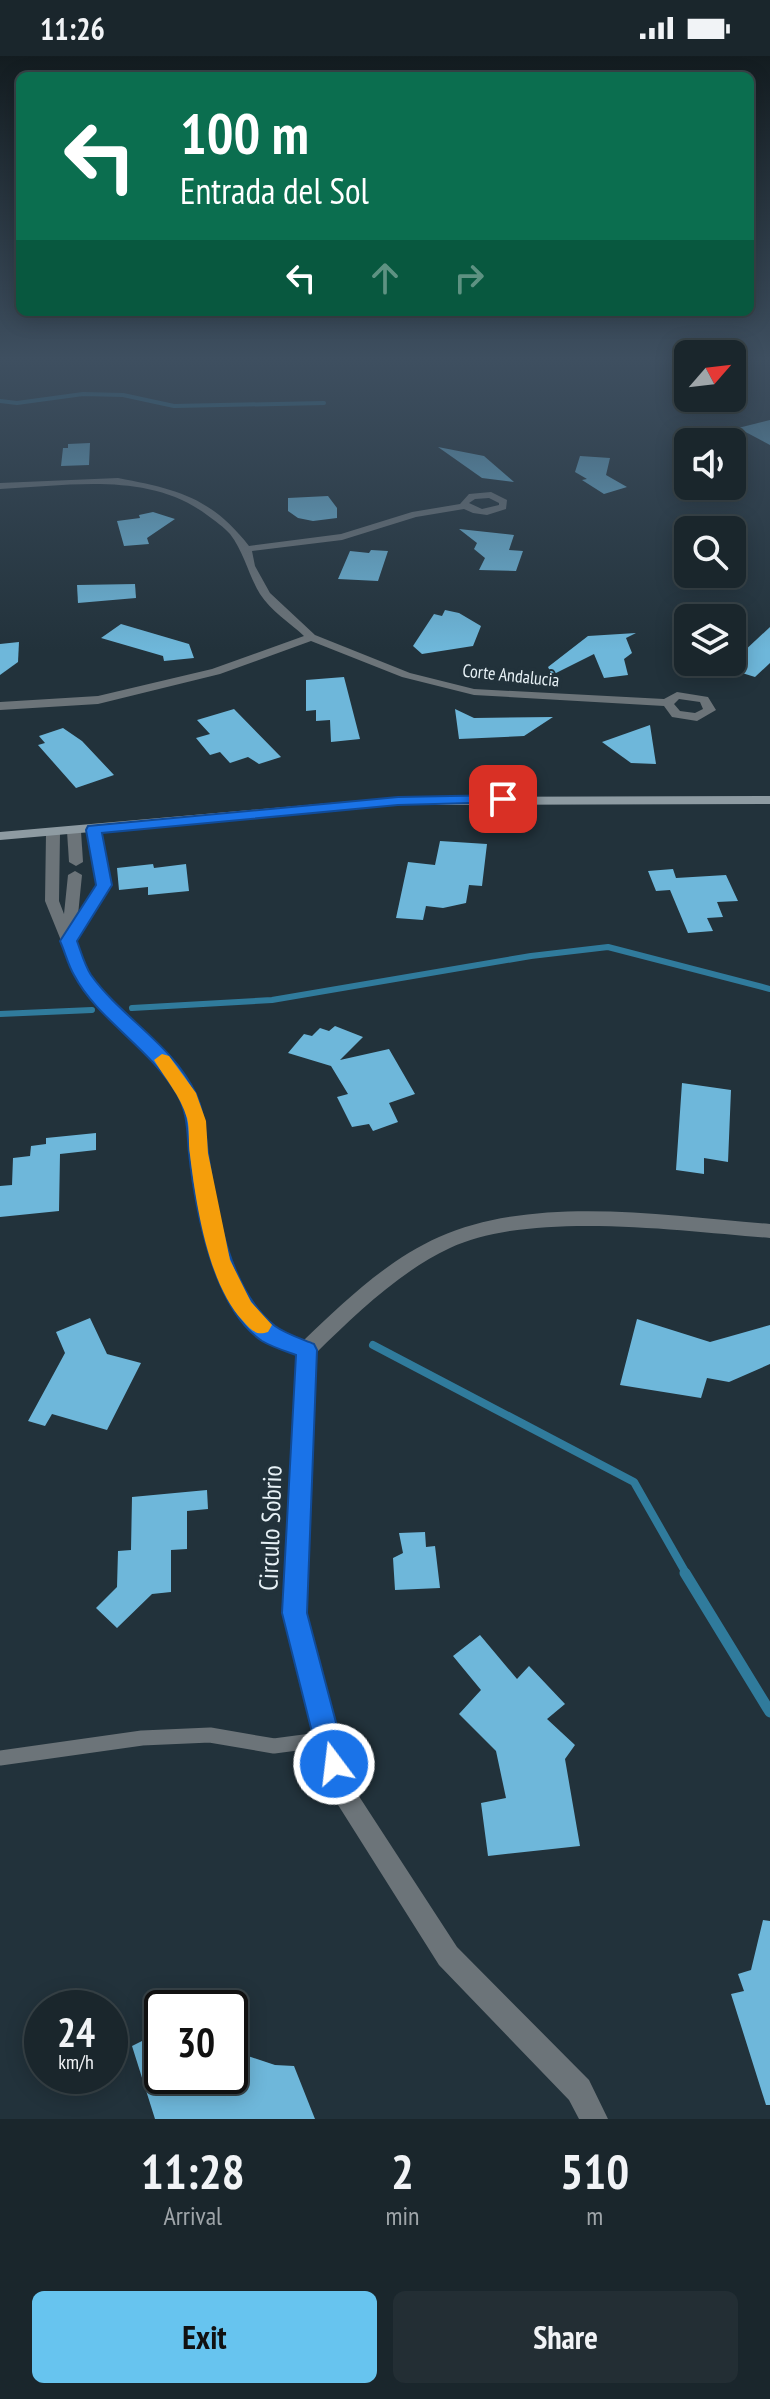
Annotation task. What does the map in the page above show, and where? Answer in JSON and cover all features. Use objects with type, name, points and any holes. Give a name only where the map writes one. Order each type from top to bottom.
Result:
[{"type":"street","points":[[0,486],[118,481],[168,490],[215,515],[230,528],[246,549],[250,566],[266,595],[311,637],[216,672],[98,700],[0,706]]},
{"type":"street","points":[[246,549],[342,537],[415,514],[465,506]]},
{"type":"street","name":"Corte Andalucia","points":[[311,637],[406,675],[474,692],[667,703]]},
{"type":"street","points":[[0,836],[398,801],[770,800]]},
{"type":"street","points":[[69,941],[104,885],[94,830]]},
{"type":"street","points":[[69,941],[76,869],[74,831]]},
{"type":"street","points":[[53,833],[52,901],[82,975],[104,1001],[154,1048],[187,1093],[197,1121],[199,1153],[220,1260],[244,1308],[269,1334],[307,1350],[354,1305],[400,1268],[447,1241],[484,1230],[552,1221],[770,1231]]},
{"type":"street","name":"Circulo Sobrio","points":[[307,1350],[295,1613],[340,1789],[448,1956],[579,2090],[594,2119]]},
{"type":"lane","points":[[0,1758],[142,1738],[210,1735],[274,1746],[327,1739]]},
{"type":"building","points":[[62,457],[89,457],[89,465],[61,466]]},
{"type":"building","points":[[453,457],[485,457],[514,482],[482,478]]},
{"type":"building","points":[[580,457],[610,458],[606,475],[627,487],[604,494],[575,472]]},
{"type":"building","points":[[328,496],[337,508],[337,518],[313,521],[298,518],[288,511],[288,498]]},
{"type":"building","points":[[153,512],[175,519],[147,538],[149,544],[124,546],[117,521],[140,518],[139,515]]},
{"type":"building","points":[[459,529],[514,535],[509,550],[523,551],[516,571],[479,570],[485,558],[474,549],[477,543]]},
{"type":"building","points":[[371,550],[388,551],[378,581],[338,579],[350,551],[369,553]]},
{"type":"building","points":[[135,584],[136,598],[78,603],[77,585]]},
{"type":"building","points":[[445,610],[459,613],[481,626],[473,646],[422,654],[413,646],[434,614],[442,616]]},
{"type":"building","points":[[121,624],[189,644],[194,658],[164,661],[163,656],[101,638]]},
{"type":"building","points":[[770,627],[770,663],[755,677],[746,674],[746,649]]},
{"type":"building","points":[[636,633],[626,638],[632,653],[624,659],[628,675],[604,678],[594,654],[552,675],[548,667],[588,636]]},
{"type":"building","points":[[19,642],[18,662],[0,675],[0,644]]},
{"type":"building","points":[[344,677],[360,739],[331,742],[330,720],[316,721],[316,710],[306,711],[306,680]]},
{"type":"building","points":[[234,709],[281,757],[259,764],[248,757],[230,763],[220,752],[210,755],[196,738],[210,734],[197,720]]},
{"type":"building","points":[[455,709],[474,718],[553,717],[524,736],[459,739]]},
{"type":"building","points":[[650,725],[656,764],[631,763],[602,742]]},
{"type":"building","points":[[63,728],[82,741],[114,775],[76,788],[38,745],[45,743],[39,736]]},
{"type":"building","points":[[440,841],[487,844],[482,886],[469,885],[466,903],[443,908],[426,906],[423,920],[396,918],[408,862],[435,865]]},
{"type":"building","points":[[153,864],[154,868],[186,864],[189,891],[148,895],[148,887],[119,890],[117,868]]},
{"type":"building","points":[[673,869],[676,878],[726,875],[738,901],[717,902],[723,917],[707,918],[713,931],[688,933],[670,890],[656,891],[648,871]]},
{"type":"building","points":[[335,1026],[363,1037],[340,1060],[389,1049],[415,1094],[389,1103],[398,1122],[373,1131],[369,1124],[352,1127],[337,1097],[348,1094],[331,1066],[288,1053],[304,1034],[312,1036],[320,1028],[329,1031]]},
{"type":"building","points":[[682,1083],[731,1090],[728,1162],[704,1158],[704,1174],[676,1170]]},
{"type":"building","points":[[96,1133],[96,1150],[60,1154],[59,1211],[0,1217],[0,1186],[12,1185],[13,1158],[30,1156],[31,1146],[46,1144],[46,1138]]},
{"type":"building","points":[[90,1318],[107,1354],[141,1363],[107,1430],[52,1414],[45,1426],[28,1421],[65,1353],[56,1332]]},
{"type":"building","points":[[637,1319],[710,1342],[770,1325],[770,1364],[729,1382],[707,1378],[701,1398],[620,1385]]},
{"type":"building","points":[[207,1490],[208,1509],[187,1511],[187,1549],[171,1550],[171,1592],[152,1594],[117,1628],[96,1608],[117,1587],[118,1551],[131,1550],[132,1497]]},
{"type":"building","points":[[425,1532],[426,1547],[435,1546],[440,1588],[395,1590],[393,1558],[403,1553],[399,1533]]},
{"type":"building","points":[[480,1635],[517,1679],[529,1666],[565,1704],[547,1719],[575,1745],[565,1759],[580,1846],[488,1856],[481,1803],[506,1798],[496,1751],[459,1714],[481,1690],[453,1656]]},
{"type":"building","points":[[763,1920],[770,1921],[770,2105],[766,2105],[731,1994],[744,1991],[738,1974],[751,1970]]},
{"type":"building","points":[[144,2040],[144,2084],[132,2046]]},
{"type":"building","points":[[248,2056],[275,2065],[294,2066],[315,2119],[155,2119],[147,2094],[248,2094]]},
{"type":"waterway","points":[[132,1008],[272,1000],[531,956],[608,947],[770,989]]},
{"type":"waterway","points":[[0,1014],[92,1010]]},
{"type":"waterway","points":[[373,1345],[634,1482],[687,1575]]},
{"type":"waterway","points":[[685,1573],[770,1712]]},
{"type":"slow traffic","points":[[162,1060],[187,1093],[197,1121],[199,1153],[220,1260],[244,1308],[261,1325]]},
{"type":"route","points":[[334,1764],[295,1613],[307,1350],[269,1334],[244,1308],[220,1260],[199,1153],[197,1121],[187,1093],[154,1048],[104,1001],[82,975],[69,941],[104,885],[94,830],[398,801],[503,799]]}]
